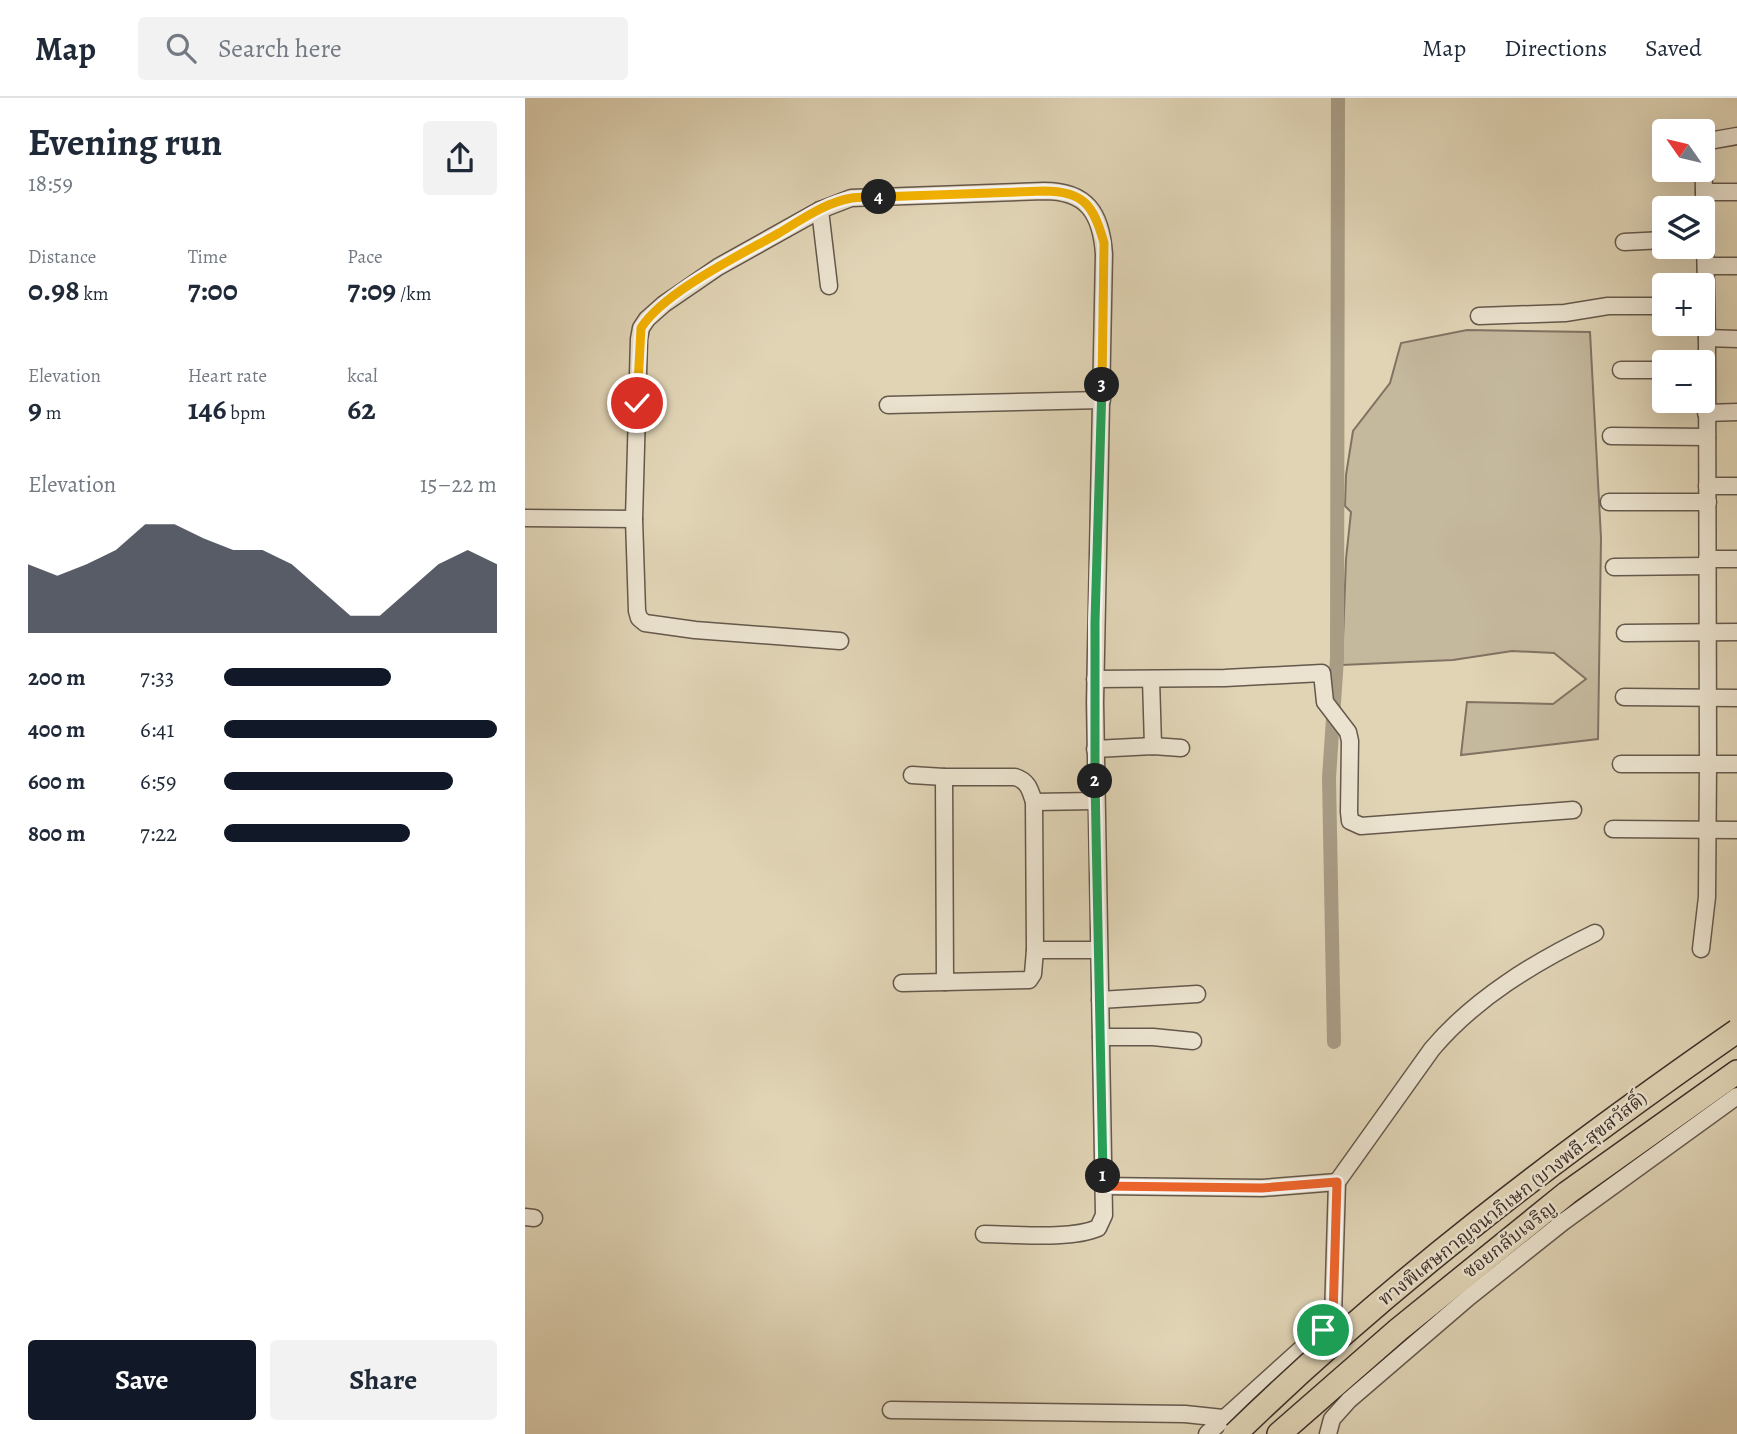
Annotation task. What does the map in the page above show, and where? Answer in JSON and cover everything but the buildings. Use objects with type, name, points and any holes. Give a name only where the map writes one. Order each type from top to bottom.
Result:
[{"type":"highway","name":"ทางพิเศษกาญจนาภิเษก (บางพลี-สุขสวัสดิ์)","points":[[1229,1422],[1470,1226],[1644,1096],[1737,1031]]},
{"type":"highway","name":"ทางพิเศษกาญจนาภิเษก (บางพลี-สุขสวัสดิ์)","points":[[1279,1434],[1398,1330],[1567,1193],[1737,1072]]},
{"type":"street","points":[[1703,196],[1703,142],[1737,135]]},
{"type":"street","points":[[840,641],[695,630],[645,623],[639,618],[634,519],[641,328],[664,303],[718,267],[820,210],[851,198],[1063,191],[1082,199],[1099,225],[1104,243],[1095,679],[1104,1214],[1098,1228],[1073,1234],[984,1234]]},
{"type":"street","points":[[1703,192],[1737,192]]},
{"type":"street","points":[[820,210],[829,286]]},
{"type":"street","points":[[1624,242],[1652,241]]},
{"type":"street","points":[[1705,259],[1706,273]]},
{"type":"street","points":[[1706,266],[1737,266]]},
{"type":"street","points":[[1479,316],[1565,313],[1608,306],[1652,306]]},
{"type":"street","points":[[1706,350],[1707,338],[1737,339]]},
{"type":"street","points":[[1621,370],[1652,370]]},
{"type":"street","points":[[888,405],[1102,400]]},
{"type":"street","points":[[1715,413],[1737,412]]},
{"type":"street","points":[[1701,949],[1707,897],[1708,830],[1706,413]]},
{"type":"street","points":[[1611,436],[1707,437]]},
{"type":"street","points":[[1609,502],[1708,494],[1737,486]]},
{"type":"street","points":[[525,518],[634,519]]},
{"type":"street","points":[[1614,567],[1737,559]]},
{"type":"street","points":[[1625,633],[1737,632]]},
{"type":"street","points":[[1095,679],[1225,678],[1322,673],[1325,702],[1348,733],[1350,821],[1361,826],[1573,810]]},
{"type":"street","points":[[1151,679],[1153,746]]},
{"type":"street","points":[[1624,697],[1737,698]]},
{"type":"street","points":[[1095,749],[1153,746],[1181,748]]},
{"type":"street","points":[[1622,764],[1737,764]]},
{"type":"street","points":[[902,983],[1029,981],[1033,974],[1035,950],[1034,802],[1030,787],[1022,779],[1015,777],[912,775]]},
{"type":"street","points":[[944,777],[945,982]]},
{"type":"street","points":[[1034,802],[1095,801]]},
{"type":"street","points":[[1613,830],[1737,830]]},
{"type":"street","points":[[1207,1434],[1229,1422],[1333,1317],[1337,1182],[1432,1049],[1450,1028],[1474,1007],[1556,952],[1595,933]]},
{"type":"street","points":[[1035,950],[1099,950]]},
{"type":"street","points":[[1100,1000],[1197,994]]},
{"type":"street","points":[[1101,1037],[1164,1037],[1193,1041]]},
{"type":"street","name":"ซอยกลับเจริญ","points":[[1328,1434],[1332,1419],[1349,1399],[1469,1297],[1563,1223],[1737,1096]]},
{"type":"street","points":[[1103,1186],[1262,1188],[1337,1182]]},
{"type":"street","points":[[891,1410],[1185,1413],[1229,1422],[1259,1434]]},
{"type":"shaded area","points":[[1467,330],[1590,332],[1601,538],[1598,739],[1461,755],[1467,702],[1553,704],[1586,679],[1554,653],[1512,651],[1453,660],[1342,665],[1346,559],[1351,512],[1345,506],[1346,475],[1353,431],[1390,383],[1401,343]]},
{"type":"waterway","points":[[1334,1042],[1329,778],[1337,658],[1338,98]]},
{"type":"route","points":[[637,403],[639,339],[641,328],[647,319],[664,303],[718,267],[820,210],[851,198],[1044,191],[1073,194],[1090,208],[1104,243],[1101,464],[1095,622],[1095,801],[1103,1186],[1262,1188],[1337,1182],[1333,1317],[1323,1330]]}]
